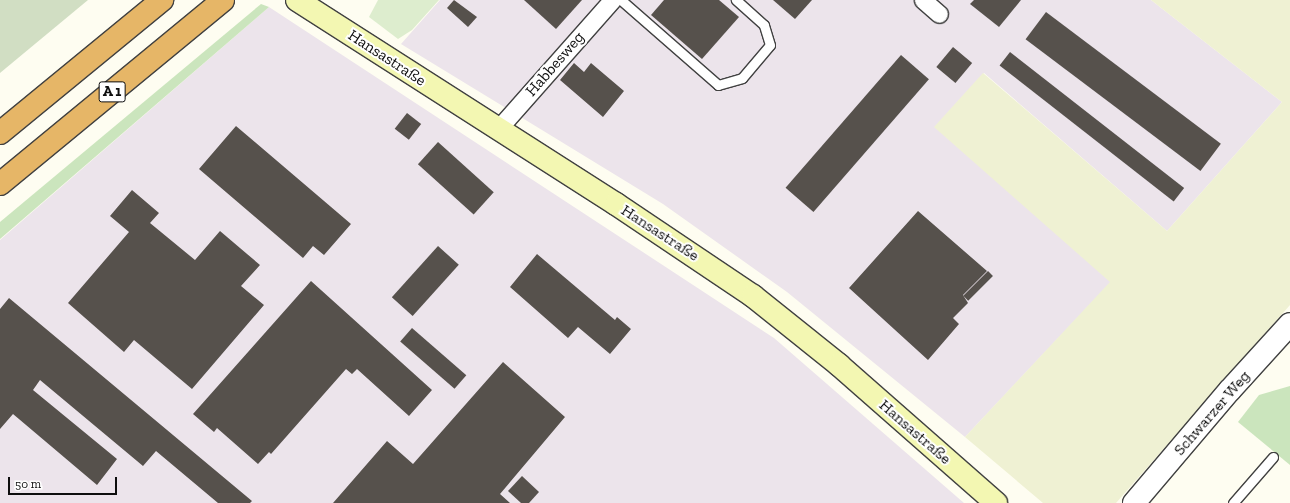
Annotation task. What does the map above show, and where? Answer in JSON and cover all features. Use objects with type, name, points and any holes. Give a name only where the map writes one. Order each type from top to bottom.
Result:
[{"type":"highway","name":"A 1","points":[[0,133],[162,0]]},
{"type":"highway","name":"A 1","points":[[0,184],[224,0]]},
{"type":"main road","name":"Hansastraße","points":[[297,0],[616,204],[753,296],[839,365],[996,503]]},
{"type":"street","name":"Habbesweg","points":[[498,129],[612,0]]},
{"type":"street","points":[[923,0],[939,14]]},
{"type":"street","name":"Schwarzer Weg","points":[[1134,503],[1230,390],[1290,324]]},
{"type":"lane","points":[[621,0],[718,85],[742,78],[770,45],[764,25],[736,0]]},
{"type":"lane","points":[[1233,503],[1273,457]]},
{"type":"shaded area","points":[[440,0],[1151,0],[1282,102],[1167,231],[984,73],[935,127],[1111,282],[965,437],[787,292],[663,204],[401,44]]},
{"type":"shaded area","points":[[269,7],[774,338],[964,503],[0,503],[0,240]]},
{"type":"green space","points":[[0,0],[88,0],[0,73]]},
{"type":"green space","points":[[378,0],[439,0],[412,30],[398,39],[369,17]]},
{"type":"green space","points":[[1151,0],[1290,0],[1290,305],[1116,503],[1043,503],[965,437],[1110,282],[934,127],[983,73],[1167,231],[1282,102]]},
{"type":"green space","points":[[261,4],[269,7],[0,239],[0,222]]},
{"type":"green space","points":[[1290,386],[1290,465],[1238,422],[1259,395]]},
{"type":"building","points":[[454,0],[477,17],[468,27],[447,8]]},
{"type":"building","points":[[524,0],[582,0],[556,29]]},
{"type":"building","points":[[664,0],[719,0],[739,17],[702,59],[651,15]]},
{"type":"building","points":[[773,0],[812,0],[795,19]]},
{"type":"building","points":[[974,0],[1021,0],[999,27],[970,4]]},
{"type":"building","points":[[1046,12],[1221,144],[1200,171],[1026,39]]},
{"type":"building","points":[[953,47],[972,63],[955,83],[936,67]]},
{"type":"building","points":[[1010,52],[1184,188],[1174,201],[1000,65]]},
{"type":"building","points":[[901,55],[929,79],[813,212],[786,188]]},
{"type":"building","points":[[574,63],[584,72],[591,63],[624,91],[603,117],[560,80]]},
{"type":"building","points":[[407,113],[421,124],[409,140],[395,129]]},
{"type":"building","points":[[236,126],[351,224],[324,255],[313,246],[303,258],[199,169]]},
{"type":"building","points":[[438,142],[494,192],[474,214],[418,164]]},
{"type":"building","points":[[132,190],[159,213],[150,223],[195,260],[220,231],[260,265],[241,286],[264,305],[192,389],[134,340],[124,352],[68,303],[129,232],[110,216]]},
{"type":"building","points":[[918,211],[987,271],[963,295],[968,303],[953,318],[959,324],[928,360],[849,288]]},
{"type":"building","points":[[438,246],[459,265],[413,316],[392,297]]},
{"type":"building","points":[[537,254],[615,320],[617,317],[631,329],[610,354],[578,327],[568,338],[510,287]]},
{"type":"building","points":[[988,271],[993,276],[968,301],[963,296]]},
{"type":"building","points":[[311,281],[432,390],[409,416],[357,369],[352,374],[346,369],[271,454],[269,452],[258,464],[217,428],[214,432],[193,414]]},
{"type":"building","points":[[9,298],[252,501],[250,503],[218,503],[156,451],[143,466],[40,380],[33,390],[117,459],[97,485],[13,414],[0,429],[0,309]]},
{"type":"building","points":[[412,328],[466,375],[455,389],[400,342]]},
{"type":"building","points":[[503,362],[565,417],[500,494],[510,503],[333,503],[387,441],[413,464]]},
{"type":"building","points":[[522,476],[539,492],[529,503],[521,503],[508,491]]}]
